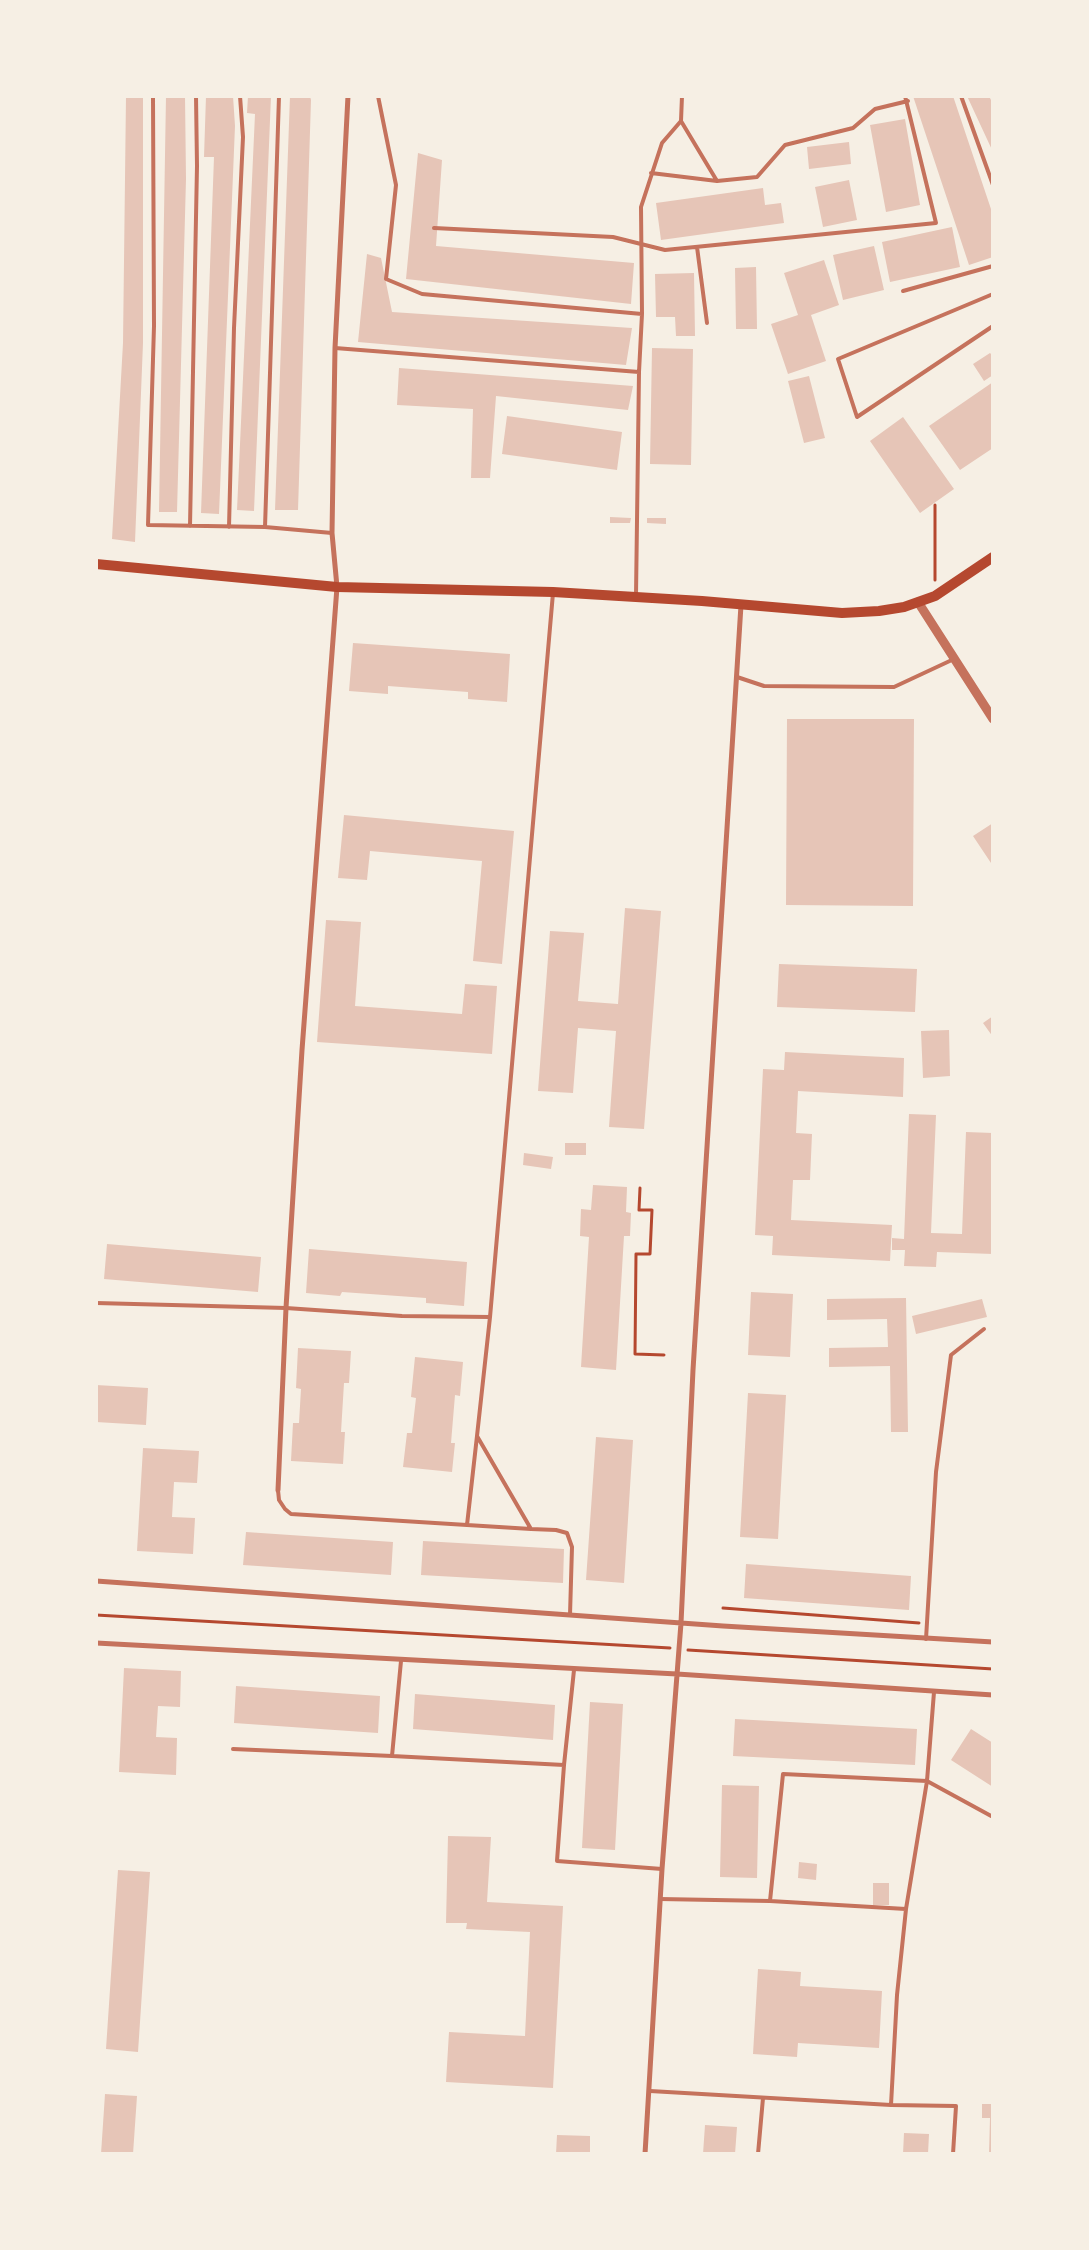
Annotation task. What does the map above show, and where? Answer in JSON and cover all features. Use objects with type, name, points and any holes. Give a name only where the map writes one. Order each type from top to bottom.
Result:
[{"type":"main road","points":[[96,564],[337,586],[553,592],[842,613],[879,612],[935,596],[993,557]]},
{"type":"street","points":[[278,1490],[286,1308],[302,1050],[337,586],[332,533],[335,348],[348,96]]},
{"type":"street","points":[[918,602],[993,719]]},
{"type":"street","points":[[645,2154],[662,1869],[681,1622],[693,1370],[741,605]]},
{"type":"street","points":[[96,1580],[926,1639],[993,1642]]},
{"type":"street","points":[[96,1643],[401,1661],[677,1674],[993,1695]]},
{"type":"lane","points":[[153,96],[154,326],[148,525],[265,527],[332,533]]},
{"type":"lane","points":[[190,526],[197,166],[196,96]]},
{"type":"lane","points":[[229,527],[234,328],[243,137],[240,96]]},
{"type":"lane","points":[[265,527],[279,96]]},
{"type":"lane","points":[[378,96],[396,185],[386,279],[422,294],[642,314]]},
{"type":"lane","points":[[682,96],[681,121],[718,181]]},
{"type":"lane","points":[[961,96],[993,185]]},
{"type":"lane","points":[[434,228],[613,237],[665,250],[936,223],[906,98],[875,109],[852,128],[785,145],[757,177],[718,181],[651,174]]},
{"type":"lane","points":[[636,597],[639,372],[642,314],[641,207],[662,143],[681,121]]},
{"type":"lane","points":[[696,247],[707,323]]},
{"type":"lane","points":[[903,290],[993,266]]},
{"type":"lane","points":[[993,294],[838,359],[857,417],[993,326]]},
{"type":"lane","points":[[335,348],[639,372]]},
{"type":"lane","points":[[467,1525],[490,1317],[553,592]]},
{"type":"lane","points":[[736,677],[764,686],[894,687],[955,659]]},
{"type":"lane","points":[[96,1303],[286,1308],[402,1316],[490,1317]]},
{"type":"lane","points":[[926,1639],[936,1472],[951,1355],[984,1329]]},
{"type":"lane","points":[[477,1436],[531,1529]]},
{"type":"lane","points":[[278,1490],[279,1500],[284,1509],[291,1514],[556,1530],[566,1533],[572,1547],[570,1614]]},
{"type":"lane","points":[[392,1756],[401,1661]]},
{"type":"lane","points":[[574,1670],[564,1765],[557,1861],[662,1869]]},
{"type":"lane","points":[[890,2105],[897,1995],[906,1909],[927,1781],[934,1692]]},
{"type":"lane","points":[[232,1749],[564,1765]]},
{"type":"lane","points":[[770,1901],[783,1774],[927,1781],[993,1817]]},
{"type":"lane","points":[[660,1899],[770,1901],[906,1909]]},
{"type":"lane","points":[[650,2091],[890,2105],[956,2106],[953,2154]]},
{"type":"lane","points":[[758,2154],[763,2098]]},
{"type":"path","points":[[935,505],[935,596]]},
{"type":"path","points":[[640,1188],[639,1210],[652,1210],[650,1254],[636,1254],[635,1354],[664,1355]]},
{"type":"path","points":[[723,1608],[927,1624]]},
{"type":"path","points":[[96,1615],[993,1669]]},
{"type":"building","points":[[126,96],[143,96],[143,343],[135,542],[112,539],[123,343]]},
{"type":"building","points":[[166,96],[185,96],[186,179],[177,512],[159,512]]},
{"type":"building","points":[[206,96],[233,96],[235,126],[219,514],[201,513],[214,157],[204,157]]},
{"type":"building","points":[[248,96],[271,96],[254,511],[237,510],[255,114],[247,113]]},
{"type":"building","points":[[290,96],[310,96],[311,100],[298,510],[275,510]]},
{"type":"building","points":[[913,96],[953,96],[993,215],[993,257],[969,265]]},
{"type":"building","points":[[967,96],[989,96],[993,104],[993,152]]},
{"type":"building","points":[[905,119],[920,205],[886,212],[870,125]]},
{"type":"building","points":[[849,142],[851,164],[809,169],[807,147]]},
{"type":"building","points":[[418,153],[442,160],[436,246],[634,263],[631,304],[406,279]]},
{"type":"building","points":[[849,180],[857,220],[823,227],[815,187]]},
{"type":"building","points":[[763,188],[765,205],[781,203],[784,223],[661,240],[656,203]]},
{"type":"building","points":[[952,227],[960,267],[890,282],[882,242]]},
{"type":"building","points":[[874,246],[884,290],[843,300],[833,255]]},
{"type":"building","points":[[367,254],[381,258],[392,312],[632,328],[626,365],[358,342]]},
{"type":"building","points":[[824,260],[839,305],[811,315],[826,361],[788,374],[771,324],[798,315],[784,273]]},
{"type":"building","points":[[756,267],[757,329],[736,329],[735,268]]},
{"type":"building","points":[[694,273],[695,336],[676,336],[675,317],[656,317],[655,274]]},
{"type":"building","points":[[652,348],[693,349],[691,465],[650,464]]},
{"type":"building","points":[[990,353],[993,356],[993,375],[984,381],[973,364]]},
{"type":"building","points":[[399,368],[633,386],[628,410],[496,396],[490,478],[471,478],[473,409],[397,405]]},
{"type":"building","points":[[809,376],[825,438],[804,443],[788,381]]},
{"type":"building","points":[[993,382],[993,448],[960,470],[929,426]]},
{"type":"building","points":[[507,416],[622,432],[617,470],[502,454]]},
{"type":"building","points":[[903,417],[954,489],[920,513],[870,441]]},
{"type":"building","points":[[610,517],[631,518],[630,523],[610,523]]},
{"type":"building","points":[[647,518],[666,518],[666,524],[647,523]]},
{"type":"building","points":[[353,643],[510,654],[507,702],[468,699],[468,692],[388,686],[388,694],[349,691]]},
{"type":"building","points":[[787,719],[914,719],[913,906],[786,905]]},
{"type":"building","points":[[344,815],[514,831],[502,964],[473,961],[482,861],[370,851],[367,880],[338,878]]},
{"type":"building","points":[[993,823],[993,866],[973,836]]},
{"type":"building","points":[[625,908],[661,911],[644,1129],[609,1127],[616,1031],[578,1028],[573,1093],[538,1091],[550,931],[584,933],[578,1001],[618,1004]]},
{"type":"building","points":[[326,920],[361,922],[355,1006],[462,1014],[465,984],[497,986],[492,1054],[317,1042]]},
{"type":"building","points":[[779,964],[917,969],[915,1012],[777,1007]]},
{"type":"building","points":[[993,1016],[993,1037],[983,1023]]},
{"type":"building","points":[[949,1030],[950,1076],[923,1078],[921,1031]]},
{"type":"building","points":[[785,1052],[904,1058],[903,1097],[798,1091],[796,1133],[812,1134],[810,1180],[793,1180],[791,1220],[892,1225],[890,1261],[772,1255],[773,1236],[755,1235],[763,1069],[784,1070]]},
{"type":"building","points":[[909,1114],[936,1115],[931,1233],[962,1234],[966,1132],[993,1133],[993,1254],[937,1252],[936,1267],[904,1266],[905,1250],[892,1250],[892,1238],[904,1239]]},
{"type":"building","points":[[565,1143],[586,1143],[586,1155],[565,1155]]},
{"type":"building","points":[[524,1153],[553,1157],[551,1169],[523,1165]]},
{"type":"building","points":[[593,1185],[627,1187],[626,1212],[631,1213],[630,1236],[624,1236],[616,1370],[581,1367],[589,1237],[580,1236],[581,1209],[591,1210]]},
{"type":"building","points":[[107,1244],[261,1257],[258,1292],[104,1279]]},
{"type":"building","points":[[309,1249],[467,1262],[464,1306],[426,1303],[426,1298],[342,1292],[340,1296],[306,1293]]},
{"type":"building","points":[[751,1292],[793,1294],[790,1357],[748,1355]]},
{"type":"building","points":[[906,1298],[908,1432],[891,1432],[890,1366],[829,1367],[829,1348],[888,1347],[887,1319],[827,1320],[827,1299]]},
{"type":"building","points":[[982,1299],[987,1317],[916,1334],[912,1316]]},
{"type":"building","points":[[298,1348],[351,1351],[349,1383],[344,1383],[341,1432],[345,1432],[343,1464],[291,1461],[293,1423],[299,1423],[301,1389],[296,1388]]},
{"type":"building","points":[[415,1357],[463,1362],[460,1396],[455,1395],[451,1443],[455,1443],[452,1472],[403,1467],[407,1433],[412,1433],[416,1398],[411,1397]]},
{"type":"building","points":[[96,1385],[148,1388],[146,1425],[96,1422]]},
{"type":"building","points":[[748,1393],[786,1395],[778,1539],[740,1537]]},
{"type":"building","points":[[596,1437],[633,1440],[624,1583],[586,1580]]},
{"type":"building","points":[[143,1448],[199,1451],[197,1483],[174,1482],[172,1517],[195,1518],[193,1554],[137,1551]]},
{"type":"building","points":[[246,1532],[393,1542],[391,1575],[243,1565]]},
{"type":"building","points":[[423,1541],[564,1549],[563,1583],[421,1575]]},
{"type":"building","points":[[746,1564],[911,1576],[909,1610],[744,1598]]},
{"type":"building","points":[[124,1668],[181,1671],[180,1707],[158,1706],[156,1737],[177,1738],[176,1775],[119,1772]]},
{"type":"building","points":[[236,1686],[380,1696],[378,1733],[234,1723]]},
{"type":"building","points":[[415,1694],[555,1705],[553,1740],[413,1729]]},
{"type":"building","points":[[590,1702],[623,1704],[615,1850],[582,1848]]},
{"type":"building","points":[[735,1719],[917,1729],[915,1765],[733,1756]]},
{"type":"building","points":[[971,1729],[993,1743],[993,1787],[951,1760]]},
{"type":"building","points":[[722,1785],[759,1786],[757,1878],[720,1877]]},
{"type":"building","points":[[448,1836],[491,1837],[487,1902],[563,1906],[553,2088],[446,2082],[449,2032],[525,2036],[530,1932],[466,1929],[467,1923],[446,1923]]},
{"type":"building","points":[[799,1862],[817,1864],[816,1880],[798,1878]]},
{"type":"building","points":[[118,1870],[150,1872],[138,2052],[106,2049]]},
{"type":"building","points":[[873,1883],[889,1883],[889,1905],[873,1905]]},
{"type":"building","points":[[758,1969],[801,1972],[800,1986],[882,1991],[879,2048],[798,2043],[797,2057],[753,2054]]},
{"type":"building","points":[[991,2085],[993,2085],[993,2154],[989,2154],[990,2118],[982,2118],[982,2104],[991,2104]]},
{"type":"building","points":[[105,2094],[137,2096],[133,2154],[101,2154]]},
{"type":"building","points":[[705,2125],[737,2127],[735,2154],[703,2154]]},
{"type":"building","points":[[904,2133],[929,2134],[928,2154],[903,2154]]},
{"type":"building","points":[[557,2135],[590,2136],[590,2154],[556,2154]]}]
